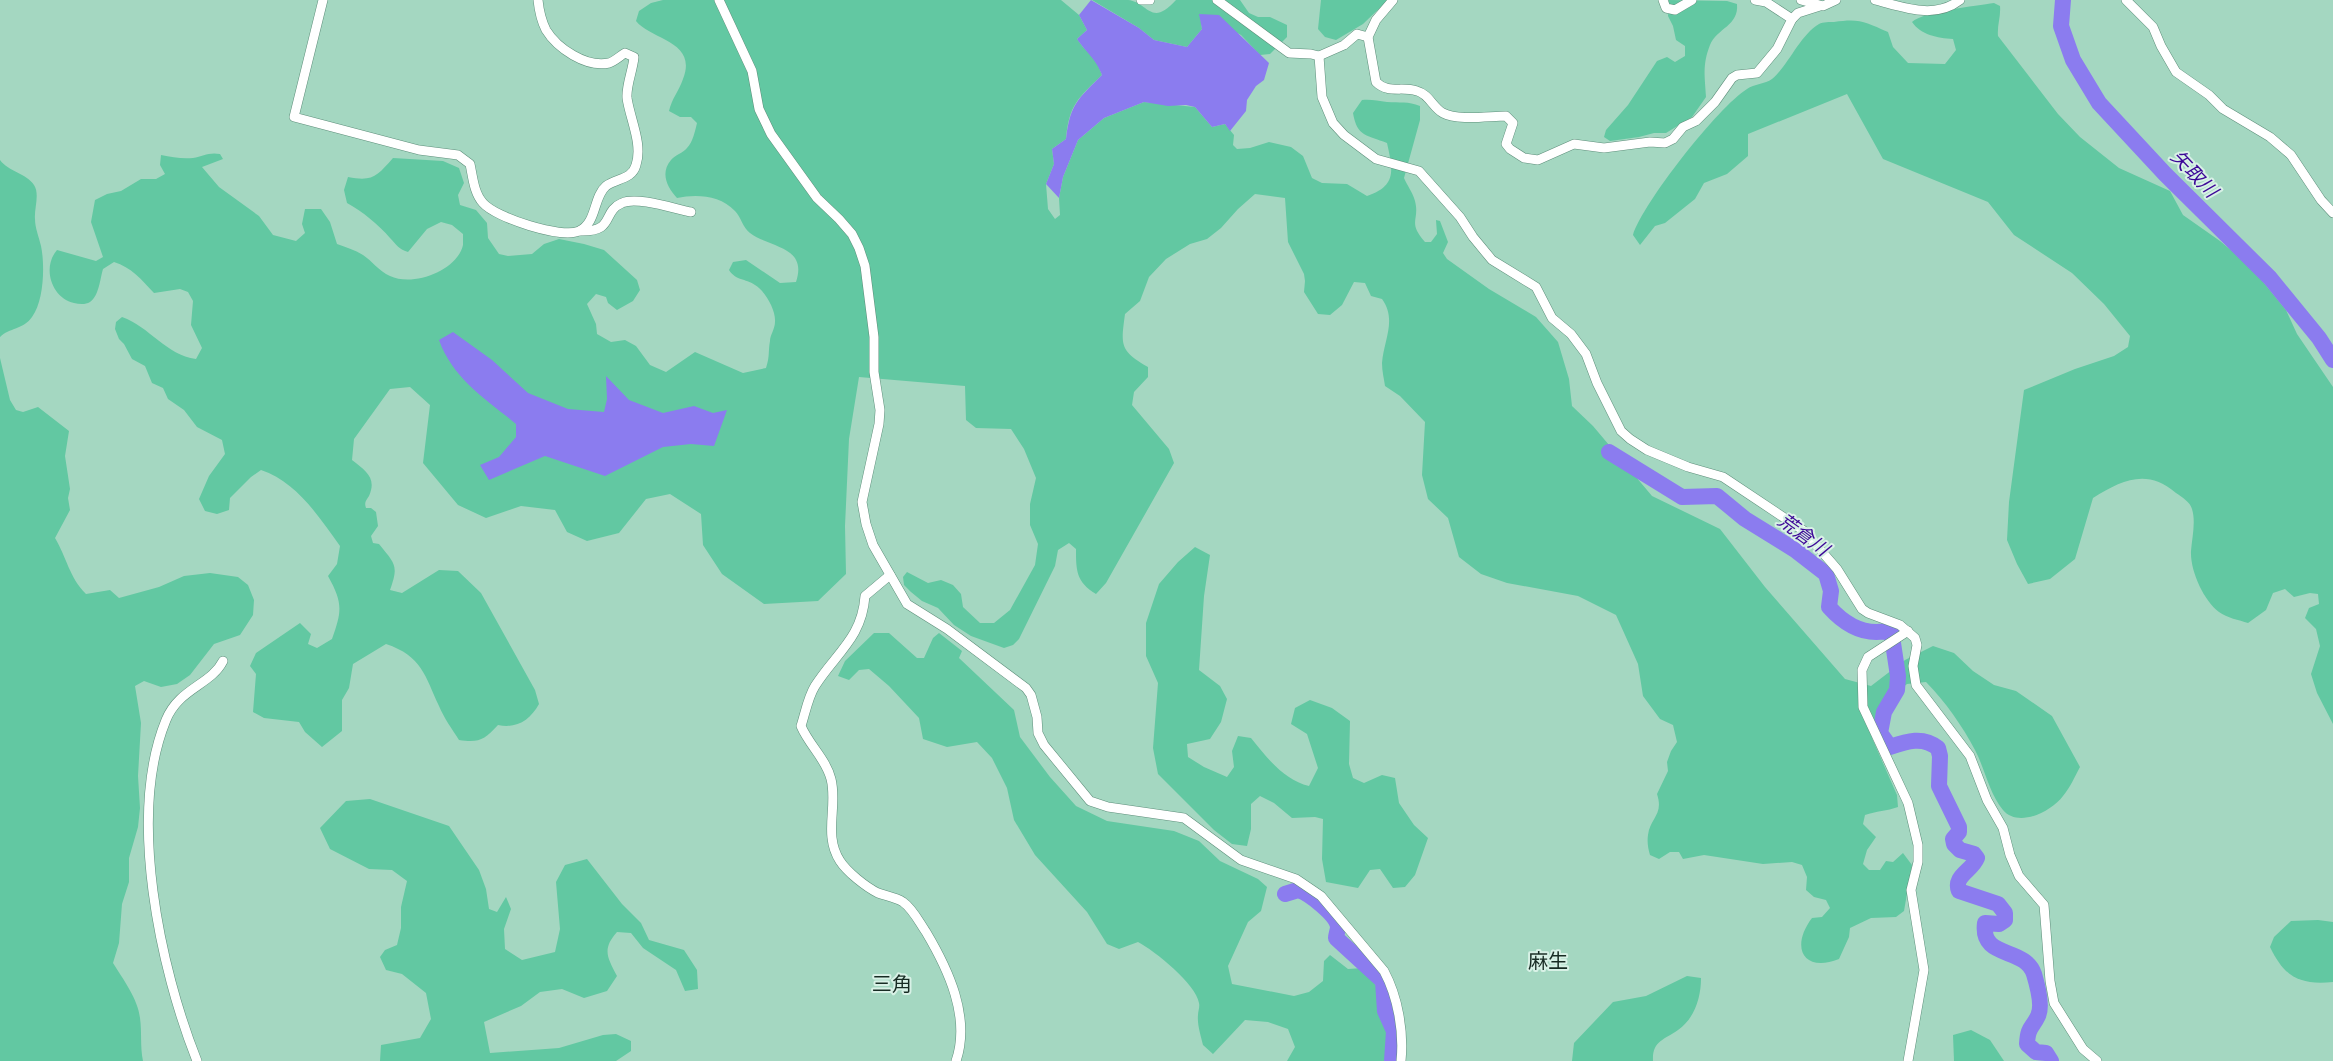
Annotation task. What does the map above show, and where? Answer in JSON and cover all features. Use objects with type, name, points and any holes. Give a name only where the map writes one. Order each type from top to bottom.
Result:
[{"type":"street","points":[[322,0],[294,117],[418,150],[458,155],[470,164],[477,194],[484,204],[501,216],[537,228],[569,232],[591,231],[603,227],[617,206],[629,202],[692,212]]},
{"type":"street","points":[[538,0],[541,17],[547,30],[570,53],[583,59],[600,63],[608,63],[625,52],[634,57],[627,98],[633,115],[638,154],[637,165],[633,173],[605,186],[590,221],[580,231]]},
{"type":"street","points":[[719,0],[752,71],[759,109],[771,134],[817,198],[852,234],[860,248],[865,266],[874,338],[874,372],[880,410],[879,424],[862,502],[866,524],[873,545],[907,604],[947,629],[1026,688],[1031,695],[1037,718],[1038,733],[1044,745],[1090,801],[1108,807],[1184,818],[1241,860],[1296,879],[1320,896],[1384,971],[1391,984],[1401,1029],[1401,1061]]},
{"type":"street","points":[[1141,0],[1150,0]]},
{"type":"street","points":[[1393,0],[1376,20],[1368,37],[1373,78],[1380,87],[1416,90],[1427,97],[1442,113],[1448,116],[1460,118],[1506,116],[1513,123],[1506,144],[1510,150],[1524,158],[1538,160],[1574,144],[1612,148],[1650,142],[1665,143],[1673,139],[1683,127],[1696,121],[1715,102],[1732,78],[1738,75],[1757,73],[1777,49],[1792,19],[1803,11],[1823,6],[1836,0]]},
{"type":"street","points":[[1664,0],[1666,8],[1675,10],[1692,0]]},
{"type":"street","points":[[1755,0],[1765,1],[1792,19]]},
{"type":"street","points":[[1801,0],[1823,6]]},
{"type":"street","points":[[1875,0],[1924,12],[1954,5],[1960,0]]},
{"type":"street","points":[[2126,0],[2152,27],[2176,72],[2209,94],[2223,110],[2270,137],[2291,155],[2321,200],[2333,213]]},
{"type":"street","points":[[1219,1],[1289,53],[1319,56],[1344,45],[1357,34],[1368,37]]},
{"type":"street","points":[[1319,56],[1322,97],[1333,123],[1344,135],[1376,159],[1419,171],[1460,217],[1473,237],[1492,260],[1536,287],[1552,318],[1572,334],[1586,354],[1597,383],[1621,431],[1647,450],[1688,467],[1724,477],[1797,526],[1812,539],[1837,569],[1862,609],[1900,625],[1915,638],[1917,645],[1913,666],[1916,685],[1970,756],[1987,800],[2003,828],[2010,855],[2019,876],[2044,905],[2050,981],[2054,1003],[2083,1049],[2097,1061]]},
{"type":"street","points":[[890,575],[865,596],[862,620],[834,662],[814,687],[801,726],[826,765],[831,778],[833,792],[830,822],[832,837],[840,862],[877,892],[903,902],[912,910],[943,960],[960,1014],[961,1048],[956,1061]]},
{"type":"street","points":[[1908,631],[1868,657],[1862,670],[1861,678],[1863,707],[1908,803],[1918,845],[1918,862],[1911,890],[1924,970],[1908,1061]]},
{"type":"street","points":[[197,1061],[179,1017],[153,897],[150,798],[158,742],[167,718],[176,701],[219,669],[222,661]]},
{"type":"green space","points":[[663,0],[1061,0],[1079,15],[1087,30],[1077,39],[1096,60],[1102,75],[1081,96],[1072,110],[1066,139],[1052,149],[1054,164],[1046,184],[1048,209],[1055,219],[1060,215],[1059,198],[1063,177],[1078,140],[1104,118],[1144,102],[1195,107],[1212,127],[1225,124],[1234,135],[1233,145],[1237,149],[1250,148],[1269,142],[1291,147],[1303,156],[1312,178],[1322,183],[1347,184],[1367,196],[1377,192],[1388,182],[1391,161],[1387,143],[1360,131],[1353,113],[1362,100],[1408,103],[1420,106],[1420,120],[1404,178],[1415,201],[1415,225],[1417,230],[1425,242],[1431,242],[1437,234],[1436,220],[1440,221],[1448,242],[1443,253],[1447,259],[1489,289],[1536,317],[1558,342],[1569,379],[1572,406],[1593,426],[1652,496],[1720,529],[1765,587],[1845,679],[1871,686],[1905,660],[1933,646],[1954,653],[1973,671],[1994,685],[2016,691],[2052,716],[2080,767],[2070,786],[2058,802],[2043,812],[2025,818],[2009,815],[1998,803],[1975,750],[1947,706],[1926,682],[1907,684],[1883,704],[1872,738],[1897,795],[1898,807],[1865,815],[1863,824],[1876,837],[1867,850],[1863,864],[1869,870],[1880,870],[1886,861],[1893,862],[1903,853],[1912,865],[1904,911],[1896,917],[1871,918],[1850,928],[1849,937],[1839,959],[1827,962],[1817,963],[1809,960],[1804,955],[1801,947],[1805,929],[1812,918],[1822,917],[1830,908],[1826,900],[1814,897],[1806,890],[1807,877],[1802,865],[1792,862],[1763,864],[1704,855],[1683,859],[1679,852],[1670,852],[1659,859],[1650,855],[1648,835],[1658,812],[1659,801],[1657,794],[1668,771],[1667,762],[1671,751],[1677,742],[1673,725],[1660,719],[1643,696],[1638,664],[1616,615],[1578,596],[1507,583],[1481,574],[1459,557],[1448,518],[1428,499],[1422,475],[1425,422],[1400,396],[1385,386],[1382,363],[1389,314],[1382,299],[1371,296],[1365,283],[1354,282],[1342,305],[1330,315],[1318,314],[1304,292],[1304,274],[1288,242],[1285,198],[1255,194],[1221,228],[1207,239],[1190,244],[1166,259],[1149,277],[1140,301],[1125,314],[1124,346],[1132,356],[1148,367],[1148,377],[1134,392],[1132,405],[1169,449],[1174,463],[1106,583],[1096,594],[1084,585],[1078,575],[1076,549],[1069,543],[1058,550],[1055,566],[1019,639],[1013,645],[1004,648],[971,636],[954,625],[938,608],[922,601],[904,585],[903,577],[907,572],[928,583],[941,580],[953,585],[961,594],[963,607],[980,623],[994,623],[1010,610],[1035,565],[1038,544],[1030,525],[1030,504],[1036,478],[1024,449],[1011,429],[976,428],[966,420],[965,386],[859,377],[849,439],[845,526],[846,574],[818,601],[764,604],[722,574],[703,545],[701,514],[670,494],[646,499],[619,533],[587,541],[567,532],[555,510],[521,506],[486,518],[458,505],[423,463],[430,405],[410,387],[390,389],[354,439],[352,460],[366,471],[372,484],[365,504],[366,508],[371,508],[376,512],[378,526],[371,536],[373,543],[379,544],[394,565],[395,570],[390,590],[402,593],[439,570],[458,571],[481,593],[535,690],[539,704],[531,715],[522,722],[511,726],[498,725],[485,737],[476,741],[459,740],[443,715],[421,668],[408,655],[386,644],[353,664],[349,688],[342,700],[342,731],[322,747],[305,732],[299,722],[264,718],[253,712],[256,674],[250,666],[256,653],[300,623],[311,634],[308,644],[317,648],[332,639],[338,621],[339,607],[336,593],[328,576],[337,564],[340,546],[315,512],[296,492],[286,483],[261,470],[251,477],[230,498],[229,510],[217,514],[205,511],[199,499],[209,476],[225,454],[222,440],[197,427],[184,410],[168,399],[163,388],[152,383],[145,366],[132,359],[115,329],[116,322],[122,317],[141,327],[167,347],[196,359],[202,348],[191,325],[193,301],[188,292],[180,289],[154,293],[131,271],[114,262],[103,269],[97,292],[93,299],[86,304],[74,303],[60,295],[51,281],[50,265],[52,257],[57,250],[96,261],[103,257],[91,222],[95,200],[107,194],[121,191],[141,179],[156,179],[165,174],[160,165],[161,155],[193,158],[209,154],[220,154],[223,159],[202,167],[219,187],[259,216],[273,235],[296,241],[305,233],[302,224],[305,209],[321,209],[330,222],[337,244],[363,255],[390,276],[399,279],[422,278],[443,269],[452,262],[459,254],[463,245],[463,234],[452,225],[441,222],[427,229],[408,252],[405,251],[370,219],[347,203],[344,190],[348,177],[363,179],[374,176],[393,158],[443,161],[459,168],[464,183],[458,195],[460,205],[476,210],[487,223],[488,238],[499,254],[508,256],[532,254],[544,244],[559,239],[604,250],[637,280],[640,290],[633,301],[617,310],[608,303],[606,297],[596,294],[587,304],[596,324],[597,334],[611,342],[625,340],[636,346],[650,365],[666,372],[695,352],[743,373],[766,368],[770,339],[775,325],[772,307],[759,288],[738,278],[729,270],[733,262],[746,260],[780,283],[796,282],[797,261],[785,250],[750,233],[735,211],[722,202],[700,196],[677,198],[670,189],[665,175],[668,165],[673,158],[689,146],[697,123],[691,117],[680,117],[669,111],[683,79],[686,66],[684,57],[679,49],[671,43],[636,21],[639,11],[651,3]]},
{"type":"green space","points":[[1092,0],[1128,0],[1155,13],[1168,8],[1176,0],[1240,0],[1249,13],[1258,17],[1270,17],[1287,25],[1287,37],[1270,54],[1260,55],[1241,35],[1200,14],[1202,29],[1187,47],[1154,40],[1139,28]]},
{"type":"green space","points":[[1321,0],[1388,0],[1363,24],[1336,40],[1325,37],[1318,29]]},
{"type":"green space","points":[[1669,0],[1727,1],[1737,4],[1735,17],[1713,39],[1707,52],[1705,71],[1706,97],[1692,117],[1666,133],[1654,133],[1610,141],[1604,137],[1606,130],[1628,105],[1657,61],[1667,57],[1675,62],[1685,56],[1685,46],[1676,40],[1673,26],[1668,16]]},
{"type":"green space","points":[[1994,3],[2000,6],[1998,36],[2058,114],[2080,137],[2119,168],[2170,191],[2183,215],[2220,241],[2251,267],[2286,310],[2297,334],[2333,387],[2333,724],[2317,693],[2311,674],[2320,646],[2316,629],[2305,618],[2309,608],[2319,604],[2318,594],[2310,593],[2294,597],[2285,589],[2273,593],[2266,610],[2248,623],[2219,612],[2208,601],[2195,576],[2191,559],[2194,519],[2191,506],[2186,500],[2165,485],[2145,479],[2134,479],[2114,486],[2093,498],[2075,559],[2050,579],[2028,584],[2007,540],[2009,502],[2024,390],[2075,369],[2114,356],[2128,347],[2130,336],[2104,304],[2072,273],[2014,235],[1988,202],[1883,159],[1847,94],[1748,134],[1748,156],[1727,174],[1704,183],[1695,199],[1665,223],[1655,226],[1640,245],[1633,235],[1651,201],[1666,179],[1718,115],[1747,89],[1772,79],[1806,35],[1819,24],[1850,20],[1868,23],[1888,32],[1893,47],[1908,63],[1945,64],[1956,50],[1953,39],[1941,38],[1925,33],[1912,22],[1918,18],[1938,12]]},
{"type":"green space","points":[[0,160],[31,181],[36,189],[35,222],[41,246],[43,283],[39,302],[29,321],[0,337]]},
{"type":"green space","points":[[0,358],[10,400],[16,410],[23,412],[38,407],[69,431],[65,456],[70,489],[68,498],[70,510],[55,538],[72,574],[86,594],[110,590],[119,598],[159,587],[184,576],[210,573],[238,577],[248,585],[254,600],[253,615],[240,635],[214,644],[190,675],[177,684],[161,687],[144,681],[135,686],[141,723],[138,776],[140,808],[138,827],[129,858],[129,882],[122,904],[119,943],[113,963],[130,989],[139,1011],[143,1061],[0,1061]]},
{"type":"green space","points":[[1195,547],[1210,555],[1204,596],[1199,670],[1220,686],[1227,699],[1221,722],[1210,739],[1187,744],[1188,757],[1204,767],[1227,777],[1234,767],[1232,751],[1238,736],[1251,738],[1284,773],[1292,779],[1309,786],[1318,768],[1307,734],[1291,724],[1295,708],[1310,700],[1332,708],[1350,721],[1349,764],[1353,778],[1364,783],[1382,775],[1395,778],[1399,803],[1414,825],[1428,838],[1415,875],[1405,887],[1393,888],[1380,869],[1370,870],[1358,888],[1326,882],[1322,859],[1323,819],[1315,817],[1292,818],[1274,803],[1260,796],[1251,804],[1251,829],[1247,846],[1232,844],[1214,830],[1158,774],[1153,748],[1158,683],[1146,656],[1146,623],[1159,584],[1178,562]]},
{"type":"green space","points":[[874,633],[889,633],[917,658],[924,658],[933,638],[939,633],[962,651],[959,658],[1014,710],[1020,737],[1050,777],[1076,806],[1107,821],[1174,831],[1199,841],[1220,861],[1258,879],[1267,887],[1261,911],[1248,922],[1228,966],[1232,984],[1294,996],[1309,992],[1323,981],[1324,961],[1330,955],[1348,969],[1363,968],[1378,988],[1380,1011],[1389,1030],[1388,1061],[1287,1061],[1295,1047],[1288,1029],[1268,1022],[1245,1020],[1213,1054],[1203,1045],[1198,1023],[1199,1003],[1191,987],[1164,960],[1138,942],[1119,949],[1107,944],[1087,912],[1035,855],[1014,820],[1007,788],[992,758],[977,742],[947,747],[923,739],[919,718],[889,686],[869,669],[859,670],[849,680],[838,676],[845,661]]},
{"type":"green space","points":[[370,799],[449,826],[479,870],[486,889],[489,909],[497,912],[506,897],[511,909],[504,929],[505,949],[522,960],[555,952],[560,929],[556,882],[565,865],[587,859],[622,904],[641,923],[649,940],[684,950],[697,970],[698,989],[685,991],[676,970],[643,948],[631,933],[617,932],[609,943],[608,953],[617,976],[607,991],[584,998],[562,989],[540,992],[521,1006],[484,1022],[490,1053],[559,1048],[603,1035],[616,1034],[631,1041],[631,1051],[616,1061],[380,1061],[381,1045],[420,1038],[431,1019],[426,993],[402,974],[386,970],[380,957],[385,950],[397,945],[401,928],[401,907],[407,881],[392,870],[369,869],[330,849],[320,828],[346,801]]},
{"type":"green space","points":[[2318,920],[2333,922],[2333,982],[2311,982],[2295,977],[2282,966],[2270,947],[2274,937],[2291,921]]},
{"type":"green space","points":[[1687,976],[1701,978],[1696,1007],[1684,1025],[1657,1045],[1653,1054],[1653,1061],[1572,1061],[1574,1043],[1613,1002],[1646,996]]},
{"type":"green space","points":[[1971,1030],[1990,1040],[2004,1061],[1954,1061],[1953,1035]]},
{"type":"shaded area","points":[[1091,0],[1139,28],[1154,40],[1187,47],[1202,29],[1199,14],[1219,15],[1269,63],[1264,80],[1256,86],[1247,100],[1246,111],[1230,131],[1225,124],[1212,127],[1195,107],[1186,105],[1168,106],[1144,102],[1104,118],[1078,140],[1063,177],[1059,198],[1046,184],[1054,164],[1052,149],[1066,139],[1070,118],[1076,103],[1102,75],[1094,60],[1077,39],[1087,30],[1079,15]]},
{"type":"shaded area","points":[[453,332],[492,360],[528,393],[568,409],[604,412],[607,399],[606,376],[629,400],[663,413],[694,406],[713,413],[727,410],[714,446],[691,444],[663,447],[605,476],[545,456],[489,480],[480,465],[499,457],[516,437],[516,424],[471,387],[453,366],[439,340]]},
{"type":"waterway","name":"矢取川","points":[[2063,0],[2061,26],[2073,60],[2099,103],[2165,174],[2270,278],[2319,338],[2333,360]]},
{"type":"waterway","name":"荒倉川","points":[[1609,452],[1682,497],[1717,496],[1745,519],[1795,550],[1826,574],[1831,591],[1829,607],[1842,620],[1865,631],[1882,632],[1891,630],[1898,676],[1897,690],[1884,712],[1880,733],[1890,747],[1921,741],[1938,748],[1940,756],[1939,786],[1959,827],[1959,832],[1953,839],[1954,844],[1960,850],[1974,854],[1977,858],[1975,863],[1961,877],[1958,886],[1959,891],[1998,904],[2005,913],[2005,920],[1999,924],[1985,923],[1985,935],[1989,943],[1996,948],[2022,959],[2029,965],[2034,974],[2040,1007],[2038,1016],[2029,1031],[2027,1044],[2036,1052],[2046,1053],[2051,1061]]},
{"type":"waterway","points":[[1285,894],[1298,890],[1309,895],[1322,905],[1336,922],[1338,927],[1336,938],[1383,981],[1385,1011],[1394,1031],[1392,1061]]},
{"type":"district","name":"麻生","points":[[1548,960]]},
{"type":"district","name":"三角","points":[[892,983]]}]
